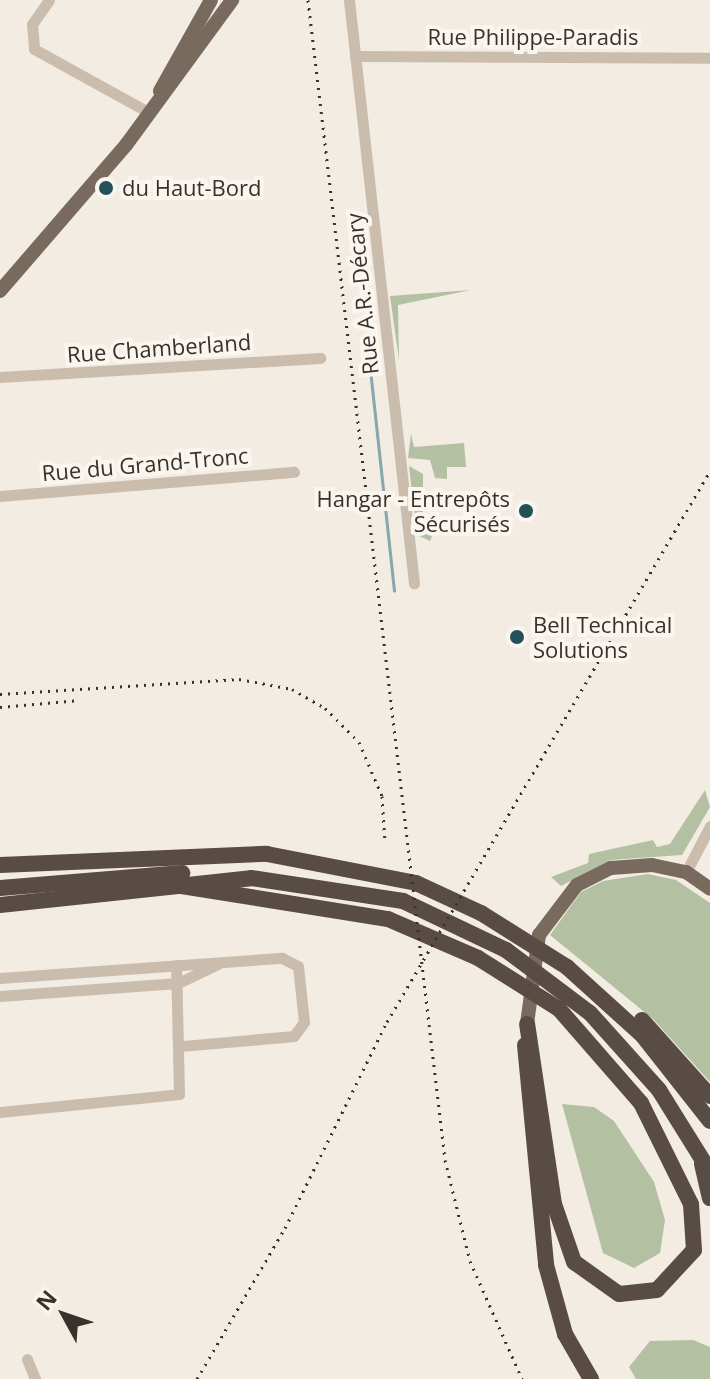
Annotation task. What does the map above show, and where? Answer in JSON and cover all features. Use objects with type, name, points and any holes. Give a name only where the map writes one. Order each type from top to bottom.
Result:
[{"type":"highway","points":[[0,865],[163,855],[267,854],[360,868],[490,918],[570,964],[651,1029],[710,1096]]},
{"type":"highway","points":[[0,879],[163,855]]},
{"type":"highway","points":[[0,888],[151,874],[236,878],[363,890],[463,926],[554,983],[638,1062],[699,1150],[710,1172]]},
{"type":"highway","points":[[0,905],[236,878]]},
{"type":"highway","points":[[169,884],[356,911],[458,947],[541,997],[624,1079],[691,1204],[694,1250],[657,1290],[619,1294],[574,1262],[554,1204],[527,1024]]},
{"type":"highway","points":[[570,964],[643,1036],[710,1121]]},
{"type":"highway","points":[[527,1024],[538,1223],[556,1309],[591,1379]]},
{"type":"highway","points":[[699,1150],[710,1198]]},
{"type":"main road","points":[[150,113],[211,0]]},
{"type":"main road","points":[[0,291],[150,113],[232,0]]},
{"type":"main road","points":[[527,1024],[534,952],[562,900],[611,868],[686,872],[710,889]]},
{"type":"street","points":[[49,0],[32,24],[34,49],[150,113]]},
{"type":"street","name":"Rue A.R.-Décary","points":[[349,0],[414,583]]},
{"type":"street","name":"Rue Philippe-Paradis","points":[[355,56],[710,58]]},
{"type":"street","name":"Rue Chamberland","points":[[0,377],[320,358]]},
{"type":"street","name":"Rue du Grand-Tronc","points":[[0,496],[294,472]]},
{"type":"street","points":[[686,872],[710,826]]},
{"type":"street","points":[[0,978],[282,958],[298,966],[301,1031],[286,1039],[183,1046]]},
{"type":"street","points":[[0,996],[178,983],[218,964]]},
{"type":"street","points":[[0,1112],[171,1098],[184,1085],[176,965]]},
{"type":"street","points":[[27,1359],[35,1379]]},
{"type":"green space","points":[[471,290],[398,305],[399,360],[390,296]]},
{"type":"green space","points":[[411,434],[414,447],[464,443],[466,467],[447,467],[447,479],[435,478],[430,460],[408,458]]},
{"type":"green space","points":[[409,466],[423,474],[423,533],[433,534],[430,541],[417,535]]},
{"type":"green space","points":[[705,790],[710,807],[682,855],[610,860],[561,886],[551,877],[588,863],[589,854],[653,840],[657,847],[670,844]]},
{"type":"green space","points":[[648,874],[676,880],[710,903],[710,1082],[653,1019],[550,935],[581,892],[603,881]]},
{"type":"green space","points":[[562,1104],[594,1107],[614,1121],[654,1182],[665,1220],[660,1253],[634,1268],[603,1253]]},
{"type":"green space","points":[[693,1340],[710,1347],[710,1379],[636,1379],[629,1367],[650,1341]]},
{"type":"waterway","points":[[368,351],[394,591]]},
{"type":"railway","points":[[308,0],[445,1160],[470,1261],[522,1379]]},
{"type":"railway","points":[[197,1379],[285,1228],[387,1022],[710,471]]},
{"type":"railway","points":[[0,694],[239,679],[292,689],[325,708],[359,742],[382,796],[385,842]]},
{"type":"railway","points":[[0,707],[80,700]]},
{"type":"place","name":"du Haut-Bord","points":[[106,188]]},
{"type":"place","name":"Hangar - Entrepôts Sécurisés","points":[[526,511]]},
{"type":"place","name":"Bell Technical Solutions","points":[[517,637]]}]
